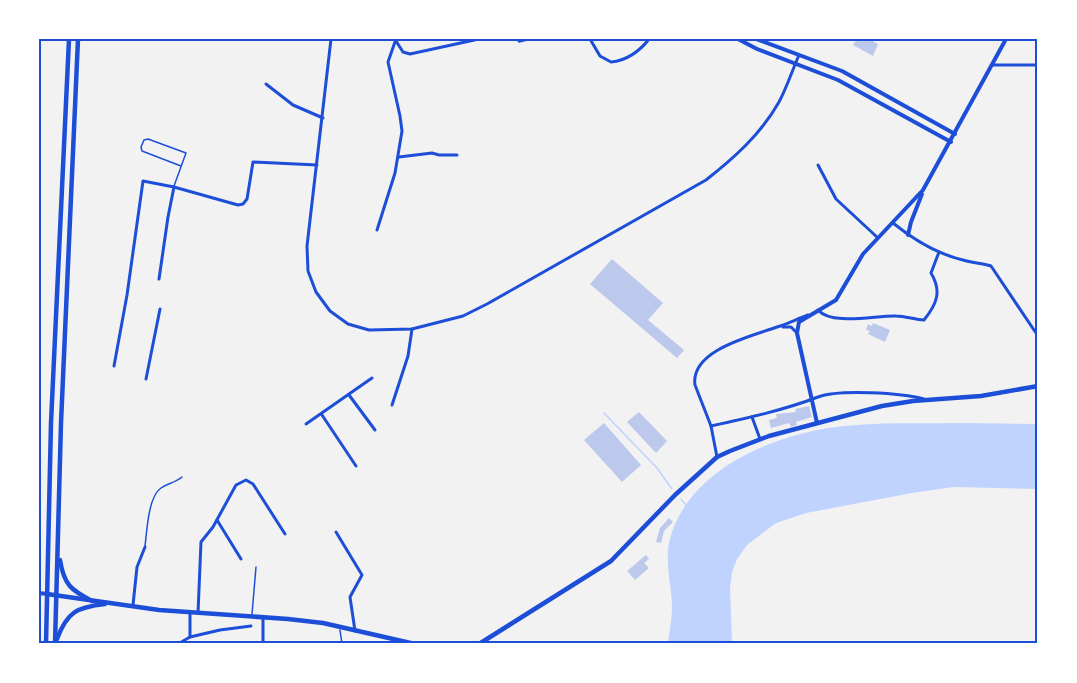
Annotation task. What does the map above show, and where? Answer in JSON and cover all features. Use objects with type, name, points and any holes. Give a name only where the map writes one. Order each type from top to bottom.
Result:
[{"type":"main road","points":[[46,644],[55,311],[69,39]]},
{"type":"main road","points":[[55,644],[63,378],[78,39]]},
{"type":"main road","points":[[479,644],[491,641],[621,553],[675,495],[717,457],[760,439],[882,406],[981,396],[1038,386]]},
{"type":"main road","points":[[58,545],[62,571],[67,584],[92,602]]},
{"type":"main road","points":[[48,594],[105,604],[190,613],[288,618],[340,626],[415,644]]},
{"type":"main road","points":[[55,644],[66,619],[75,611],[82,607],[105,604]]},
{"type":"street","points":[[331,39],[307,246],[308,271],[316,292],[330,311],[348,324],[369,330],[411,329],[463,316],[706,180],[736,156],[761,128],[779,103],[799,55]]},
{"type":"street","points":[[396,40],[403,52],[410,54],[479,39]]},
{"type":"street","points":[[590,39],[600,56],[611,62],[625,58],[649,39]]},
{"type":"street","points":[[738,39],[838,80],[951,142]]},
{"type":"street","points":[[756,39],[842,71],[955,134]]},
{"type":"street","points":[[908,235],[923,190],[1006,39]]},
{"type":"street","points":[[377,230],[399,157],[402,131],[388,62],[396,40]]},
{"type":"street","points":[[992,65],[1038,65]]},
{"type":"street","points":[[266,84],[293,105],[323,118]]},
{"type":"street","points":[[399,157],[432,153],[458,155]]},
{"type":"street","points":[[114,366],[127,295],[143,181],[238,205],[243,204],[247,199],[253,162],[317,165]]},
{"type":"street","points":[[818,165],[836,199],[878,238]]},
{"type":"street","points":[[159,279],[174,187]]},
{"type":"street","points":[[717,457],[711,426],[695,385],[694,378],[697,370],[707,359],[731,343],[808,315],[839,296],[857,262],[923,190]]},
{"type":"street","points":[[893,223],[908,235],[939,252],[966,261],[988,264],[994,268],[1038,336]]},
{"type":"street","points":[[818,310],[825,315],[851,319],[896,316],[924,320],[938,294],[931,273],[939,252]]},
{"type":"street","points":[[146,379],[160,309]]},
{"type":"street","points":[[808,315],[799,322],[797,333],[817,423]]},
{"type":"street","points":[[779,327],[791,327],[797,333]]},
{"type":"street","points":[[392,405],[408,356],[411,329]]},
{"type":"street","points":[[306,424],[372,378]]},
{"type":"street","points":[[711,426],[753,417],[812,401],[818,397],[846,393],[915,396],[928,400]]},
{"type":"street","points":[[349,395],[375,430]]},
{"type":"street","points":[[322,415],[356,466]]},
{"type":"street","points":[[753,417],[760,439]]},
{"type":"street","points":[[198,613],[201,542],[217,520],[232,489],[241,481],[246,480],[253,484],[285,534]]},
{"type":"street","points":[[217,520],[241,559]]},
{"type":"street","points":[[336,532],[362,575],[350,597],[355,631]]},
{"type":"street","points":[[133,607],[137,567],[145,547]]},
{"type":"street","points":[[39,592],[48,594]]},
{"type":"street","points":[[190,613],[190,637]]},
{"type":"street","points":[[263,617],[263,644]]},
{"type":"street","points":[[178,644],[190,637],[251,626]]},
{"type":"lane","points":[[517,39],[519,42],[532,39]]},
{"type":"lane","points":[[174,187],[186,153],[148,139],[142,142],[142,151],[181,165]]},
{"type":"lane","points":[[145,547],[154,496],[160,488],[177,482],[182,477]]},
{"type":"lane","points":[[252,616],[256,567]]},
{"type":"lane","points":[[340,626],[342,644]]},
{"type":"water","points":[[873,424],[1038,424],[1038,489],[953,487],[806,513],[776,523],[747,545],[737,559],[732,572],[730,588],[732,644],[668,644],[672,617],[668,562],[671,535],[682,511],[698,490],[718,472],[766,445],[819,430]]},
{"type":"building","points":[[857,39],[869,39],[878,44],[873,56],[853,45]]},
{"type":"building","points":[[612,259],[663,303],[648,320],[684,350],[677,358],[590,284]]},
{"type":"building","points":[[873,323],[890,330],[885,342],[868,334],[870,331],[866,330],[868,324],[872,326]]},
{"type":"building","points":[[809,406],[812,417],[796,422],[797,425],[791,427],[789,423],[771,428],[769,420],[777,418],[776,414],[796,412],[795,409]]},
{"type":"building","points":[[639,412],[667,441],[656,453],[627,422]]},
{"type":"building","points":[[604,423],[641,465],[622,482],[584,440]]},
{"type":"building","points":[[669,518],[673,522],[664,531],[661,543],[656,542],[660,528]]},
{"type":"building","points":[[646,555],[649,559],[644,563],[649,568],[635,580],[627,571]]},
{"type":"waterway","points":[[604,413],[657,468],[672,489]]},
{"type":"waterway","points":[[681,499],[686,505]]}]
